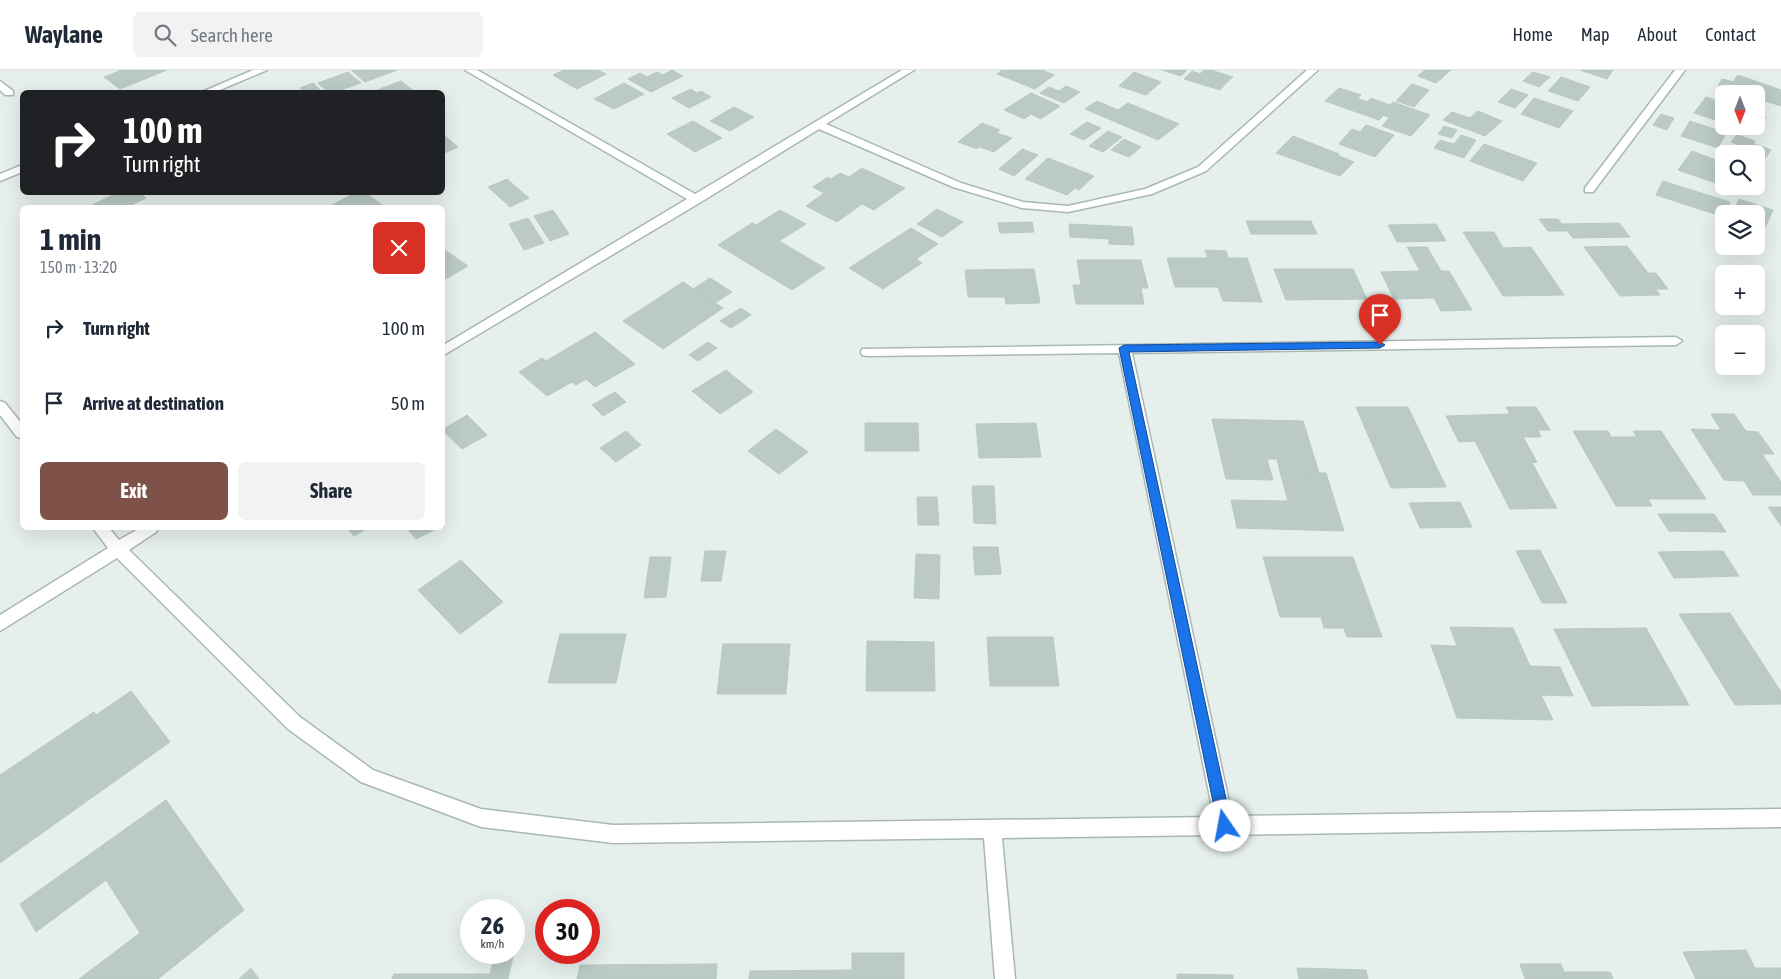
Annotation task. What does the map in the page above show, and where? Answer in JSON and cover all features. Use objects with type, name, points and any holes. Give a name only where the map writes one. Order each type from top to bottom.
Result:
[{"type":"street","points":[[212,90],[262,70]]},
{"type":"street","points":[[470,70],[697,200]]},
{"type":"street","points":[[445,350],[697,200],[909,70]]},
{"type":"street","points":[[819,125],[957,185],[1022,205],[1068,209],[1148,192],[1202,169],[1313,70]]},
{"type":"street","points":[[1590,190],[1680,70]]},
{"type":"street","points":[[0,84],[9,93]]},
{"type":"street","points":[[0,178],[20,169]]},
{"type":"street","points":[[867,352],[1676,341]]},
{"type":"street","points":[[1124,348],[1225,826]]},
{"type":"street","points":[[0,406],[20,431]]},
{"type":"street","points":[[102,530],[117,548],[294,723],[367,776],[481,818],[613,834],[1781,818]]},
{"type":"street","points":[[0,624],[148,530]]},
{"type":"street","points":[[992,828],[1005,979]]},
{"type":"building","points":[[122,70],[167,70],[120,89],[104,77]]},
{"type":"building","points":[[351,70],[397,70],[365,82]]},
{"type":"building","points":[[564,70],[598,70],[606,74],[577,89],[553,75]]},
{"type":"building","points":[[672,70],[683,76],[651,92],[628,79],[640,73],[647,77],[657,72],[663,75]]},
{"type":"building","points":[[1002,70],[1042,70],[1054,75],[1035,89],[997,74]]},
{"type":"building","points":[[1162,70],[1187,70],[1181,76]]},
{"type":"building","points":[[1204,70],[1211,70],[1233,77],[1227,82],[1200,74]]},
{"type":"building","points":[[1425,70],[1451,70],[1436,83],[1418,76]]},
{"type":"building","points":[[1580,70],[1613,70],[1607,79]]},
{"type":"building","points":[[1192,71],[1227,82],[1220,90],[1184,79]]},
{"type":"building","points":[[348,72],[361,83],[341,90],[326,90],[318,83]]},
{"type":"building","points":[[1134,72],[1161,82],[1146,95],[1119,86]]},
{"type":"building","points":[[1533,72],[1550,77],[1539,87],[1523,81]]},
{"type":"building","points":[[1738,75],[1781,90],[1781,106],[1765,101],[1765,85],[1719,85],[1722,79],[1733,82]]},
{"type":"building","points":[[1561,77],[1590,87],[1578,101],[1548,91]]},
{"type":"building","points":[[401,81],[412,90],[377,90]]},
{"type":"building","points":[[313,83],[320,90],[302,90],[300,88]]},
{"type":"building","points":[[624,83],[644,94],[614,109],[594,99]]},
{"type":"building","points":[[1412,84],[1429,90],[1414,107],[1396,101]]},
{"type":"building","points":[[1066,86],[1080,92],[1064,103],[1040,93],[1049,87],[1059,91]]},
{"type":"building","points":[[1339,88],[1361,95],[1357,98],[1367,102],[1371,98],[1390,105],[1393,102],[1430,115],[1411,136],[1382,126],[1389,118],[1384,115],[1379,120],[1325,101]]},
{"type":"building","points":[[691,89],[697,93],[701,91],[711,97],[689,108],[672,98]]},
{"type":"building","points":[[1511,89],[1528,95],[1515,108],[1498,102]]},
{"type":"building","points":[[1031,93],[1060,106],[1041,119],[1031,114],[1024,119],[1004,110]]},
{"type":"building","points":[[1706,97],[1715,100],[1715,120],[1694,113]]},
{"type":"building","points":[[1534,98],[1573,111],[1559,128],[1521,114]]},
{"type":"building","points":[[1097,101],[1118,110],[1128,103],[1179,124],[1158,140],[1085,109]]},
{"type":"building","points":[[734,107],[754,117],[730,131],[710,121]]},
{"type":"building","points":[[1478,111],[1502,121],[1485,136],[1443,120],[1452,112],[1470,118]]},
{"type":"building","points":[[1661,114],[1674,118],[1667,130],[1653,125]]},
{"type":"building","points":[[693,121],[722,138],[695,152],[667,134]]},
{"type":"building","points":[[1690,121],[1715,129],[1715,135],[1725,135],[1720,145],[1715,145],[1715,147],[1681,136]]},
{"type":"building","points":[[1087,122],[1101,128],[1084,140],[1070,134]]},
{"type":"building","points":[[982,123],[1000,130],[977,149],[958,142]]},
{"type":"building","points":[[1366,125],[1394,135],[1375,157],[1339,144],[1352,129],[1360,132]]},
{"type":"building","points":[[1444,126],[1457,130],[1452,138],[1438,134]]},
{"type":"building","points":[[1108,131],[1122,137],[1103,152],[1089,146]]},
{"type":"building","points":[[997,133],[1012,138],[994,152],[980,147]]},
{"type":"building","points":[[1461,135],[1476,140],[1464,158],[1434,148],[1440,140],[1454,144]]},
{"type":"building","points":[[1737,135],[1755,141],[1752,145],[1739,145],[1731,142]]},
{"type":"building","points":[[445,136],[458,147],[445,153]]},
{"type":"building","points":[[1293,136],[1354,162],[1340,176],[1276,153]]},
{"type":"building","points":[[1124,139],[1141,147],[1129,157],[1111,150]]},
{"type":"building","points":[[1484,144],[1537,163],[1523,181],[1470,161]]},
{"type":"building","points":[[1765,148],[1771,150],[1765,158]]},
{"type":"building","points":[[1022,149],[1038,155],[1014,176],[999,169]]},
{"type":"building","points":[[1692,151],[1715,160],[1715,183],[1678,170]]},
{"type":"building","points":[[1048,158],[1094,176],[1079,190],[1075,188],[1067,195],[1025,179]]},
{"type":"building","points":[[862,168],[905,188],[874,210],[862,204],[837,222],[806,206],[824,193],[813,187],[828,177],[831,179],[840,173],[849,177]]},
{"type":"building","points":[[507,179],[529,198],[510,207],[488,187]]},
{"type":"building","points":[[1663,181],[1730,202],[1729,205],[1715,205],[1715,214],[1656,195]]},
{"type":"building","points":[[113,195],[142,195],[146,198],[131,205],[92,205]]},
{"type":"building","points":[[351,195],[369,195],[382,205],[332,205]]},
{"type":"building","points":[[1739,199],[1758,205],[1736,205]]},
{"type":"building","points":[[1765,207],[1773,210],[1765,228]]},
{"type":"building","points":[[937,209],[963,222],[942,237],[917,224]]},
{"type":"building","points":[[553,210],[569,234],[550,241],[534,216]]},
{"type":"building","points":[[780,210],[806,224],[779,241],[825,268],[792,290],[718,245],[752,223],[756,225]]},
{"type":"building","points":[[528,218],[544,243],[524,250],[509,224]]},
{"type":"building","points":[[1539,219],[1558,219],[1567,231],[1548,231]]},
{"type":"building","points":[[1246,221],[1311,221],[1317,234],[1251,234]]},
{"type":"building","points":[[1032,222],[1034,232],[1000,233],[998,223]]},
{"type":"building","points":[[1619,223],[1630,237],[1573,238],[1562,224]]},
{"type":"building","points":[[1069,224],[1132,227],[1134,245],[1109,244],[1109,239],[1070,237]]},
{"type":"building","points":[[1436,224],[1446,241],[1397,242],[1388,225]]},
{"type":"building","points":[[911,228],[938,244],[916,259],[922,263],[883,289],[849,268]]},
{"type":"building","points":[[1463,232],[1494,232],[1503,248],[1531,247],[1564,295],[1503,296]]},
{"type":"building","points":[[1627,246],[1648,273],[1656,273],[1668,289],[1656,289],[1660,295],[1620,296],[1584,247]]},
{"type":"building","points":[[1407,247],[1427,247],[1441,271],[1449,271],[1472,310],[1441,311],[1434,298],[1394,299],[1381,272],[1420,271]]},
{"type":"building","points":[[445,250],[468,266],[445,279]]},
{"type":"building","points":[[1205,250],[1226,251],[1228,258],[1247,258],[1262,302],[1223,301],[1218,287],[1175,287],[1167,258],[1208,258]]},
{"type":"building","points":[[1077,260],[1141,260],[1148,288],[1141,288],[1144,304],[1076,304],[1073,285],[1081,285]]},
{"type":"building","points":[[1034,269],[1040,303],[1006,304],[1005,297],[968,297],[965,270]]},
{"type":"building","points":[[1274,269],[1353,269],[1367,299],[1286,300]]},
{"type":"building","points":[[710,278],[732,292],[715,303],[693,289]]},
{"type":"building","points":[[683,282],[723,308],[663,349],[623,321]]},
{"type":"building","points":[[741,308],[751,315],[731,328],[720,321]]},
{"type":"building","points":[[595,332],[635,364],[595,387],[586,379],[576,385],[572,382],[547,396],[519,372],[542,358],[546,361]]},
{"type":"building","points":[[708,342],[717,348],[698,361],[689,355]]},
{"type":"building","points":[[726,370],[753,392],[720,414],[692,391]]},
{"type":"building","points":[[615,392],[626,402],[603,416],[592,405]]},
{"type":"building","points":[[1356,407],[1408,407],[1446,487],[1391,488]]},
{"type":"building","points":[[1506,407],[1536,407],[1550,430],[1538,430],[1541,437],[1523,437],[1537,462],[1532,463],[1557,508],[1510,509],[1475,441],[1459,442],[1446,416],[1510,414]]},
{"type":"building","points":[[1711,414],[1734,414],[1746,431],[1758,432],[1774,454],[1762,454],[1781,482],[1781,495],[1753,495],[1744,481],[1724,480],[1691,429],[1721,430]]},
{"type":"building","points":[[467,415],[487,435],[462,449],[445,433],[445,428]]},
{"type":"building","points":[[1212,419],[1303,421],[1319,473],[1280,472],[1277,459],[1267,459],[1273,480],[1226,479]]},
{"type":"building","points":[[865,423],[918,423],[919,451],[865,451]]},
{"type":"building","points":[[1036,423],[1041,457],[979,458],[976,424]]},
{"type":"building","points":[[776,429],[808,452],[779,474],[748,451]]},
{"type":"building","points":[[626,431],[641,445],[616,462],[600,448]]},
{"type":"building","points":[[1573,431],[1608,431],[1611,437],[1637,437],[1633,431],[1661,431],[1706,499],[1648,499],[1652,506],[1616,506]]},
{"type":"building","points":[[1280,472],[1326,473],[1344,531],[1237,528],[1231,500],[1288,501]]},
{"type":"building","points":[[972,486],[994,486],[996,524],[974,523]]},
{"type":"building","points":[[917,497],[937,497],[939,525],[918,525]]},
{"type":"building","points":[[1460,502],[1472,527],[1420,528],[1409,503]]},
{"type":"building","points":[[1768,507],[1781,507],[1781,526]]},
{"type":"building","points":[[1658,514],[1714,514],[1726,532],[1669,531]]},
{"type":"building","points":[[349,530],[364,530],[354,536]]},
{"type":"building","points":[[409,530],[434,530],[416,539]]},
{"type":"building","points":[[973,547],[998,547],[1001,574],[975,575]]},
{"type":"building","points":[[1540,550],[1567,603],[1542,603],[1516,551]]},
{"type":"building","points":[[705,551],[726,551],[721,581],[701,581]]},
{"type":"building","points":[[1723,551],[1739,576],[1674,578],[1658,552]]},
{"type":"building","points":[[916,554],[940,555],[939,599],[914,598]]},
{"type":"building","points":[[650,557],[671,557],[666,597],[644,598]]},
{"type":"building","points":[[1263,557],[1353,557],[1382,637],[1347,637],[1344,628],[1324,628],[1321,617],[1280,617]]},
{"type":"building","points":[[461,560],[503,602],[460,634],[418,590]]},
{"type":"building","points":[[1730,613],[1781,692],[1781,704],[1735,705],[1679,614]]},
{"type":"building","points":[[1450,627],[1513,628],[1530,666],[1560,667],[1573,696],[1541,695],[1553,720],[1457,718],[1431,645],[1457,646]]},
{"type":"building","points":[[1646,628],[1689,705],[1592,706],[1554,629]]},
{"type":"building","points":[[560,634],[626,634],[616,683],[548,683]]},
{"type":"building","points":[[987,637],[1053,637],[1059,686],[990,686]]},
{"type":"building","points":[[867,641],[934,642],[935,691],[866,691]]},
{"type":"building","points":[[723,644],[790,644],[786,694],[717,694]]},
{"type":"building","points":[[131,691],[170,742],[0,863],[0,775],[94,712],[96,715]]},
{"type":"building","points":[[166,800],[244,910],[158,979],[79,979],[140,933],[106,880],[36,932],[20,904]]},
{"type":"building","points":[[1746,950],[1755,968],[1781,968],[1781,979],[1696,979],[1683,952]]},
{"type":"building","points":[[852,953],[904,953],[904,979],[749,979],[750,971],[852,970]]},
{"type":"building","points":[[492,964],[511,964],[508,979],[465,979],[466,974],[490,974]]},
{"type":"building","points":[[717,964],[716,979],[577,979],[580,965]]},
{"type":"building","points":[[1520,964],[1561,964],[1564,972],[1610,972],[1613,979],[1525,979]]},
{"type":"building","points":[[251,968],[259,979],[239,979]]},
{"type":"building","points":[[1297,968],[1366,970],[1368,979],[1299,979]]},
{"type":"building","points":[[394,974],[466,974],[465,979],[392,979]]},
{"type":"building","points":[[1177,974],[1233,975],[1233,979],[1177,979]]},
{"type":"route","points":[[1225,826],[1124,348],[1380,345]]}]
